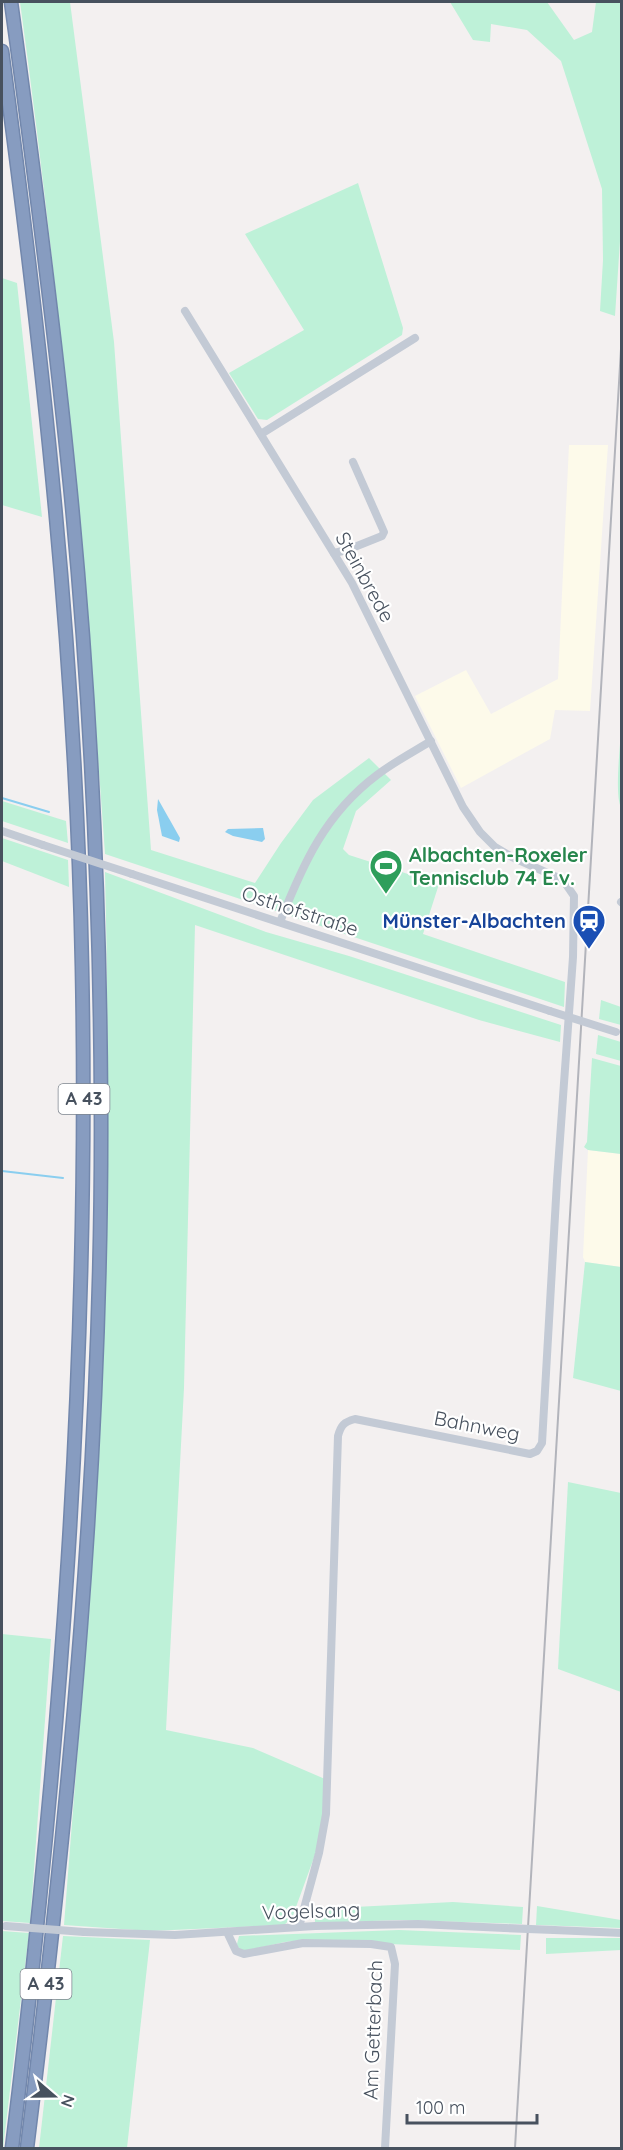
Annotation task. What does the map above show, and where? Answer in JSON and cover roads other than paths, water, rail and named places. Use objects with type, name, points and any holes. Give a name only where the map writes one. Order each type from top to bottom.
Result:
[{"type":"highway","name":"A 43","points":[[11,2],[55,345],[81,618],[93,802],[101,1102],[100,1238],[92,1453],[85,1563],[64,1820],[27,2148]]},
{"type":"highway","name":"A 43","points":[[2,51],[39,348],[66,632],[77,826],[84,1102],[83,1238],[76,1453],[63,1642],[49,1816],[12,2148]]},
{"type":"street","name":"Steinbrede","points":[[185,311],[352,583],[463,807],[480,832],[506,854],[563,880]]},
{"type":"street","points":[[261,434],[415,338]]},
{"type":"street","points":[[334,553],[382,536],[384,532],[353,462]]},
{"type":"street","points":[[280,922],[299,873],[316,840],[336,814],[377,775],[431,741]]},
{"type":"street","name":"Osthofstraße","points":[[2,831],[619,1033]]},
{"type":"street","name":"Bahnweg","points":[[299,1927],[319,1853],[326,1814],[340,1428],[345,1422],[355,1419],[530,1454],[537,1451],[542,1443],[556,1180],[573,957],[574,896],[563,880]]},
{"type":"street","name":"Vogelsang","points":[[4,1926],[147,1935],[299,1927],[418,1924],[621,1933]]},
{"type":"street","name":"Am Getterbach","points":[[227,1932],[236,1951],[244,1954],[303,1943],[371,1944],[391,1947],[394,1964],[385,2148]]},
{"type":"water","points":[[158,799],[180,838],[179,842],[162,836],[157,810]]},
{"type":"water","points":[[263,828],[265,839],[262,842],[225,832],[228,829]]},
{"type":"waterway","points":[[2,798],[49,812]]},
{"type":"waterway","points":[[2,1171],[63,1178]]},
{"type":"railway","points":[[515,2148],[622,332]]},
{"type":"place","name":"Albachten-Roxeler Tennisclub 74 E.v.","points":[[386,895]]},
{"type":"place","name":"Münster-Albachten","points":[[589,950]]}]
